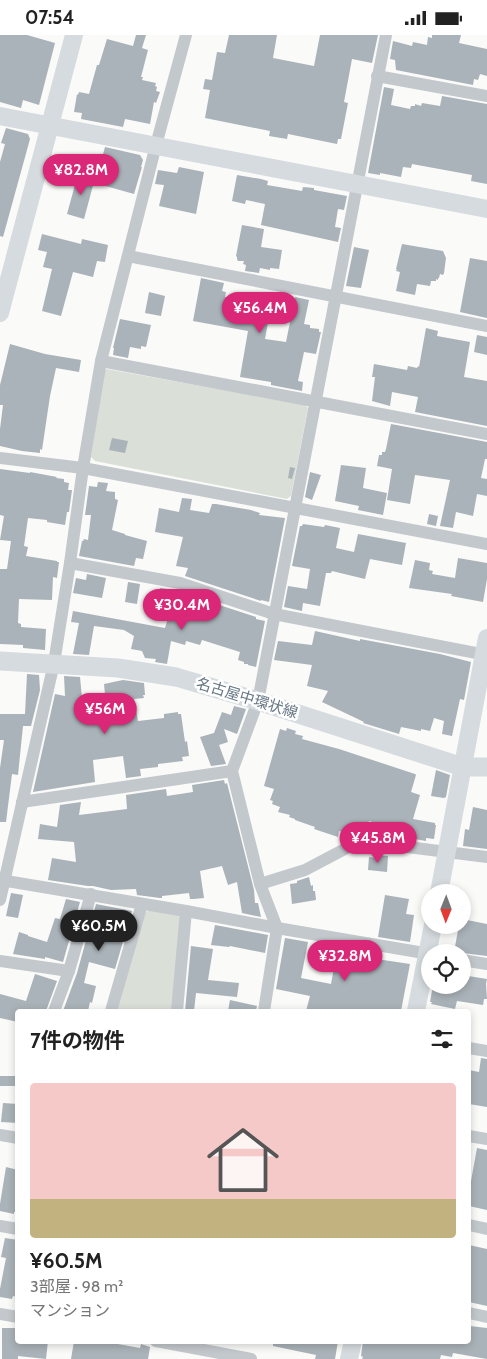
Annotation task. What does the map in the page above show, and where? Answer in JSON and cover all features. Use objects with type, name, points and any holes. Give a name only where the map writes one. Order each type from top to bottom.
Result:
[{"type":"main road","name":"名古屋中環状線","points":[[0,661],[118,668],[176,677],[258,701],[464,767],[487,767]]},
{"type":"street","points":[[0,313],[74,35]]},
{"type":"street","points":[[0,901],[2,881],[54,663],[101,361],[186,35]]},
{"type":"street","points":[[264,1009],[277,928],[260,884],[232,771],[258,701],[386,35]]},
{"type":"street","points":[[377,76],[487,96]]},
{"type":"street","points":[[0,116],[487,209]]},
{"type":"street","points":[[128,256],[487,326]]},
{"type":"street","points":[[101,361],[487,433]]},
{"type":"street","points":[[0,458],[83,468],[487,544]]},
{"type":"street","points":[[70,563],[180,583],[274,614],[486,649],[442,884]]},
{"type":"street","points":[[22,801],[232,771]]},
{"type":"street","points":[[260,884],[305,870],[360,841],[487,857]]},
{"type":"street","points":[[2,881],[421,952]]},
{"type":"street","points":[[55,1009],[69,971],[91,895]]},
{"type":"street","points":[[112,1009],[142,904]]},
{"type":"street","points":[[177,1009],[186,911]]},
{"type":"street","points":[[0,961],[69,971]]},
{"type":"street","points":[[471,961],[487,964]]},
{"type":"street","points":[[416,1009],[421,987]]},
{"type":"street","points":[[471,1048],[487,1051]]},
{"type":"street","points":[[0,1135],[15,1138]]},
{"type":"street","points":[[471,1136],[487,1139]]},
{"type":"street","points":[[471,1225],[487,1229]]},
{"type":"street","points":[[0,1226],[15,1228]]},
{"type":"street","points":[[471,1313],[487,1317]]},
{"type":"street","points":[[0,1315],[15,1317]]},
{"type":"street","points":[[170,1344],[251,1359]]},
{"type":"street","points":[[349,1359],[352,1344]]},
{"type":"shaded area","points":[[104,370],[305,405],[308,408],[291,496],[287,499],[95,461],[91,457]]},
{"type":"shaded area","points":[[149,910],[178,915],[183,921],[174,1009],[117,1009],[144,914]]},
{"type":"building","points":[[0,35],[27,35],[55,43],[39,105],[23,100],[21,108],[0,102]]},
{"type":"building","points":[[136,35],[146,35],[142,48],[148,50],[141,77],[143,77],[142,80],[156,83],[156,91],[160,92],[156,103],[154,102],[150,124],[125,119],[123,127],[81,119],[82,113],[74,112],[77,94],[79,92],[89,94],[107,39],[133,46]]},
{"type":"building","points":[[229,35],[277,35],[273,58],[314,66],[320,35],[378,35],[372,63],[352,59],[344,102],[348,103],[341,139],[338,139],[337,144],[288,134],[287,139],[269,136],[270,131],[205,118],[210,90],[203,89],[205,79],[212,80],[217,52],[225,53]]},
{"type":"building","points":[[432,35],[461,35],[459,43],[487,49],[487,76],[480,74],[478,80],[474,79],[473,85],[396,70],[395,60],[390,59],[393,41],[412,46],[413,42],[427,45],[428,37],[432,38]]},
{"type":"building","points":[[384,87],[394,89],[391,105],[410,109],[415,104],[421,106],[422,103],[440,106],[442,96],[487,104],[487,184],[471,181],[472,175],[412,164],[411,168],[403,167],[401,177],[368,173]]},
{"type":"building","points":[[6,128],[28,134],[30,139],[3,237],[0,236],[0,162],[5,144],[1,143]]},
{"type":"building","points":[[105,147],[140,155],[143,160],[142,167],[134,194],[95,183]]},
{"type":"building","points":[[179,167],[204,172],[196,214],[159,206],[164,185],[155,184],[158,170],[177,173]]},
{"type":"building","points":[[78,174],[95,178],[84,219],[67,214]]},
{"type":"building","points":[[237,175],[268,181],[267,185],[302,191],[303,187],[314,188],[314,190],[347,196],[344,210],[338,209],[335,227],[341,228],[338,242],[261,225],[265,204],[246,200],[245,204],[232,201]]},
{"type":"building","points":[[242,225],[264,229],[261,247],[282,250],[279,269],[260,268],[259,273],[245,271],[246,265],[243,264],[244,261],[238,261],[236,256]]},
{"type":"building","points":[[42,234],[81,244],[82,239],[108,245],[105,262],[97,261],[93,277],[73,272],[61,316],[42,311],[52,269],[43,267],[47,252],[38,250]]},
{"type":"building","points":[[402,244],[443,251],[446,258],[443,275],[440,274],[436,281],[431,281],[430,286],[417,284],[415,295],[396,291],[400,272],[396,271],[396,269]]},
{"type":"building","points":[[354,247],[369,250],[361,288],[346,286]]},
{"type":"building","points":[[470,258],[487,261],[487,318],[460,312]]},
{"type":"building","points":[[201,278],[224,283],[222,291],[226,292],[225,297],[253,302],[254,297],[272,301],[265,339],[286,342],[295,297],[309,300],[304,324],[310,325],[310,328],[319,329],[319,332],[321,332],[316,354],[304,352],[298,381],[303,382],[302,391],[271,385],[271,382],[240,377],[248,331],[193,321]]},
{"type":"building","points":[[149,292],[165,296],[161,316],[145,313]]},
{"type":"building","points":[[120,319],[151,325],[146,347],[141,346],[141,349],[130,347],[128,358],[113,355]]},
{"type":"building","points":[[426,328],[438,331],[437,336],[470,342],[464,377],[487,381],[487,426],[415,412],[418,397],[392,392],[390,406],[372,401],[375,377],[372,377],[374,364],[407,370],[408,366],[419,367]]},
{"type":"building","points":[[477,335],[487,337],[487,355],[474,352]]},
{"type":"building","points":[[10,344],[45,354],[81,360],[79,372],[56,368],[40,453],[0,446],[3,405],[0,405],[0,385]]},
{"type":"building","points":[[391,424],[487,442],[487,459],[485,459],[481,478],[487,479],[487,496],[477,494],[473,516],[456,512],[453,528],[440,526],[450,480],[415,475],[410,504],[387,500],[392,469],[377,466],[379,455],[382,455],[382,452],[385,452],[386,449]]},
{"type":"building","points":[[112,438],[128,441],[125,453],[109,450]]},
{"type":"building","points":[[341,465],[366,468],[363,488],[387,493],[383,515],[358,510],[359,506],[335,501]]},
{"type":"building","points":[[290,467],[295,468],[292,479],[288,478]]},
{"type":"building","points":[[0,469],[30,472],[64,479],[64,482],[69,483],[68,490],[72,490],[65,525],[47,522],[47,520],[28,518],[24,546],[28,547],[26,556],[59,562],[57,578],[53,577],[52,600],[19,599],[18,623],[21,624],[21,627],[46,629],[45,650],[23,648],[23,645],[0,644],[0,569],[7,569],[11,541],[0,540],[4,516],[0,515]]},
{"type":"building","points":[[310,472],[321,475],[312,500],[305,497]]},
{"type":"building","points":[[98,482],[108,483],[106,491],[115,492],[115,499],[118,500],[112,530],[147,541],[143,559],[136,558],[134,566],[79,556],[82,541],[84,539],[88,540],[91,515],[85,515],[89,486],[97,487]]},
{"type":"building","points":[[182,498],[192,499],[190,510],[209,513],[212,504],[216,504],[251,510],[260,513],[259,515],[285,518],[269,602],[185,576],[188,568],[176,566],[183,537],[155,532],[159,508],[179,512]]},
{"type":"building","points":[[429,514],[438,516],[436,526],[427,524]]},
{"type":"building","points":[[303,524],[340,528],[336,548],[354,552],[358,534],[406,543],[402,565],[370,559],[365,579],[332,571],[331,573],[326,573],[320,606],[303,603],[302,611],[284,607],[288,586],[307,589],[310,569],[292,566],[300,526]]},
{"type":"building","points":[[458,558],[487,563],[487,579],[483,602],[451,596],[452,594],[409,588],[415,560],[430,563],[429,570],[433,571],[432,574],[455,578]]},
{"type":"building","points":[[87,574],[106,578],[102,598],[73,593],[76,578],[86,580]]},
{"type":"building","points":[[128,582],[140,584],[137,604],[125,602]]},
{"type":"building","points":[[160,588],[175,590],[172,602],[158,599]]},
{"type":"building","points":[[201,599],[265,621],[256,667],[244,664],[244,662],[238,660],[240,652],[202,640],[200,645],[186,641],[185,645],[171,641],[167,664],[155,662],[156,659],[145,658],[142,651],[131,649],[134,636],[124,630],[94,626],[89,655],[73,654],[79,623],[71,622],[73,611],[165,628],[173,602],[197,610]]},
{"type":"building","points":[[315,631],[360,641],[360,639],[440,654],[471,662],[464,700],[460,699],[452,736],[442,734],[444,721],[434,718],[430,731],[401,727],[399,734],[363,723],[322,702],[328,691],[307,686],[312,665],[274,660],[278,641],[312,645]]},
{"type":"building","points":[[27,674],[39,675],[40,690],[31,726],[23,726],[18,775],[12,774],[6,822],[0,822],[0,768],[4,740],[0,740],[0,714],[25,714]]},
{"type":"building","points":[[64,676],[80,677],[82,698],[105,695],[104,684],[123,680],[144,683],[144,698],[134,699],[138,721],[164,718],[164,714],[178,712],[178,714],[181,714],[189,756],[182,757],[183,761],[158,764],[158,767],[140,769],[141,776],[126,778],[123,756],[93,760],[95,782],[33,792],[55,694],[65,696]]},
{"type":"building","points":[[234,706],[246,709],[237,734],[224,729],[228,742],[219,745],[226,764],[211,766],[200,737],[214,733],[222,712],[231,715]]},
{"type":"building","points":[[287,728],[296,731],[295,734],[303,736],[302,739],[415,774],[411,792],[420,795],[413,819],[435,823],[434,839],[426,838],[426,841],[398,836],[399,831],[369,821],[366,833],[352,835],[339,831],[338,837],[314,829],[315,827],[289,817],[290,815],[278,812],[280,807],[272,804],[273,801],[270,800],[274,789],[264,786],[280,729],[286,731]]},
{"type":"building","points":[[436,770],[450,775],[446,797],[444,798],[431,796]]},
{"type":"building","points":[[224,780],[225,784],[227,783],[254,890],[255,903],[258,903],[261,917],[242,913],[237,882],[228,885],[222,866],[200,871],[204,898],[194,899],[190,899],[189,893],[162,896],[160,898],[137,895],[136,889],[111,890],[48,880],[52,858],[76,862],[74,842],[38,839],[40,824],[57,827],[60,805],[81,802],[79,815],[127,809],[126,795],[166,789],[167,796],[193,792],[192,785]]},
{"type":"building","points":[[473,807],[487,810],[487,849],[463,846],[465,829],[469,830]]},
{"type":"building","points":[[376,855],[388,856],[387,872],[368,870],[369,857],[376,858]]},
{"type":"building","points":[[309,877],[311,886],[313,885],[313,891],[315,891],[316,900],[292,904],[290,884]]},
{"type":"building","points":[[11,893],[23,895],[18,918],[6,916]]},
{"type":"building","points":[[385,895],[409,899],[406,914],[414,915],[410,942],[378,937]]},
{"type":"building","points":[[66,899],[80,902],[63,962],[45,957],[45,959],[13,954],[19,932],[47,942],[55,918],[60,919]]},
{"type":"building","points":[[96,904],[132,911],[115,969],[89,962],[84,983],[96,986],[92,1003],[90,1002],[88,1009],[64,1009],[77,973]]},
{"type":"building","points":[[471,921],[487,924],[487,956],[471,954],[471,944],[455,944],[457,934],[471,934]]},
{"type":"building","points":[[215,925],[268,935],[265,953],[230,946],[211,945]]},
{"type":"building","points":[[285,938],[308,942],[301,978],[331,984],[336,957],[345,959],[346,957],[350,958],[350,955],[410,964],[401,1009],[307,1009],[310,996],[276,989]]},
{"type":"building","points":[[191,946],[213,949],[208,980],[239,983],[237,997],[196,993],[194,1009],[185,1009]]},
{"type":"building","points":[[35,974],[57,981],[47,1009],[15,1009],[15,1021],[0,1018],[0,994],[26,1001]]},
{"type":"building","points":[[471,976],[487,979],[487,999],[484,999],[483,1005],[457,1001],[455,1009],[431,1004],[432,1002],[430,1002],[431,994],[471,994]]},
{"type":"building","points":[[230,1000],[257,1006],[256,1009],[228,1009]]},
{"type":"building","points":[[481,1058],[487,1059],[487,1107],[471,1104],[471,1070],[479,1072]]},
{"type":"building","points":[[0,1076],[15,1076],[15,1086],[0,1086]]},
{"type":"building","points":[[3,1103],[15,1104],[15,1123],[1,1122]]},
{"type":"building","points":[[477,1148],[487,1150],[487,1210],[471,1206],[471,1181]]},
{"type":"building","points":[[6,1167],[15,1169],[14,1214],[0,1211]]},
{"type":"building","points":[[5,1238],[15,1240],[15,1296],[13,1296],[12,1299],[0,1297],[6,1258],[1,1257]]},
{"type":"building","points":[[471,1245],[487,1249],[487,1306],[471,1302]]},
{"type":"building","points":[[471,1326],[487,1328],[487,1359],[453,1353],[452,1357],[441,1355],[440,1359],[362,1359],[363,1357],[361,1356],[363,1344],[471,1344]]},
{"type":"building","points":[[2,1328],[15,1328],[15,1344],[48,1344],[46,1359],[18,1356],[18,1359],[2,1359]]},
{"type":"building","points":[[74,1344],[118,1344],[140,1348],[141,1344],[150,1347],[148,1359],[71,1359]]},
{"type":"building","points":[[273,1344],[338,1344],[335,1359],[315,1359],[316,1355],[273,1346]]}]
